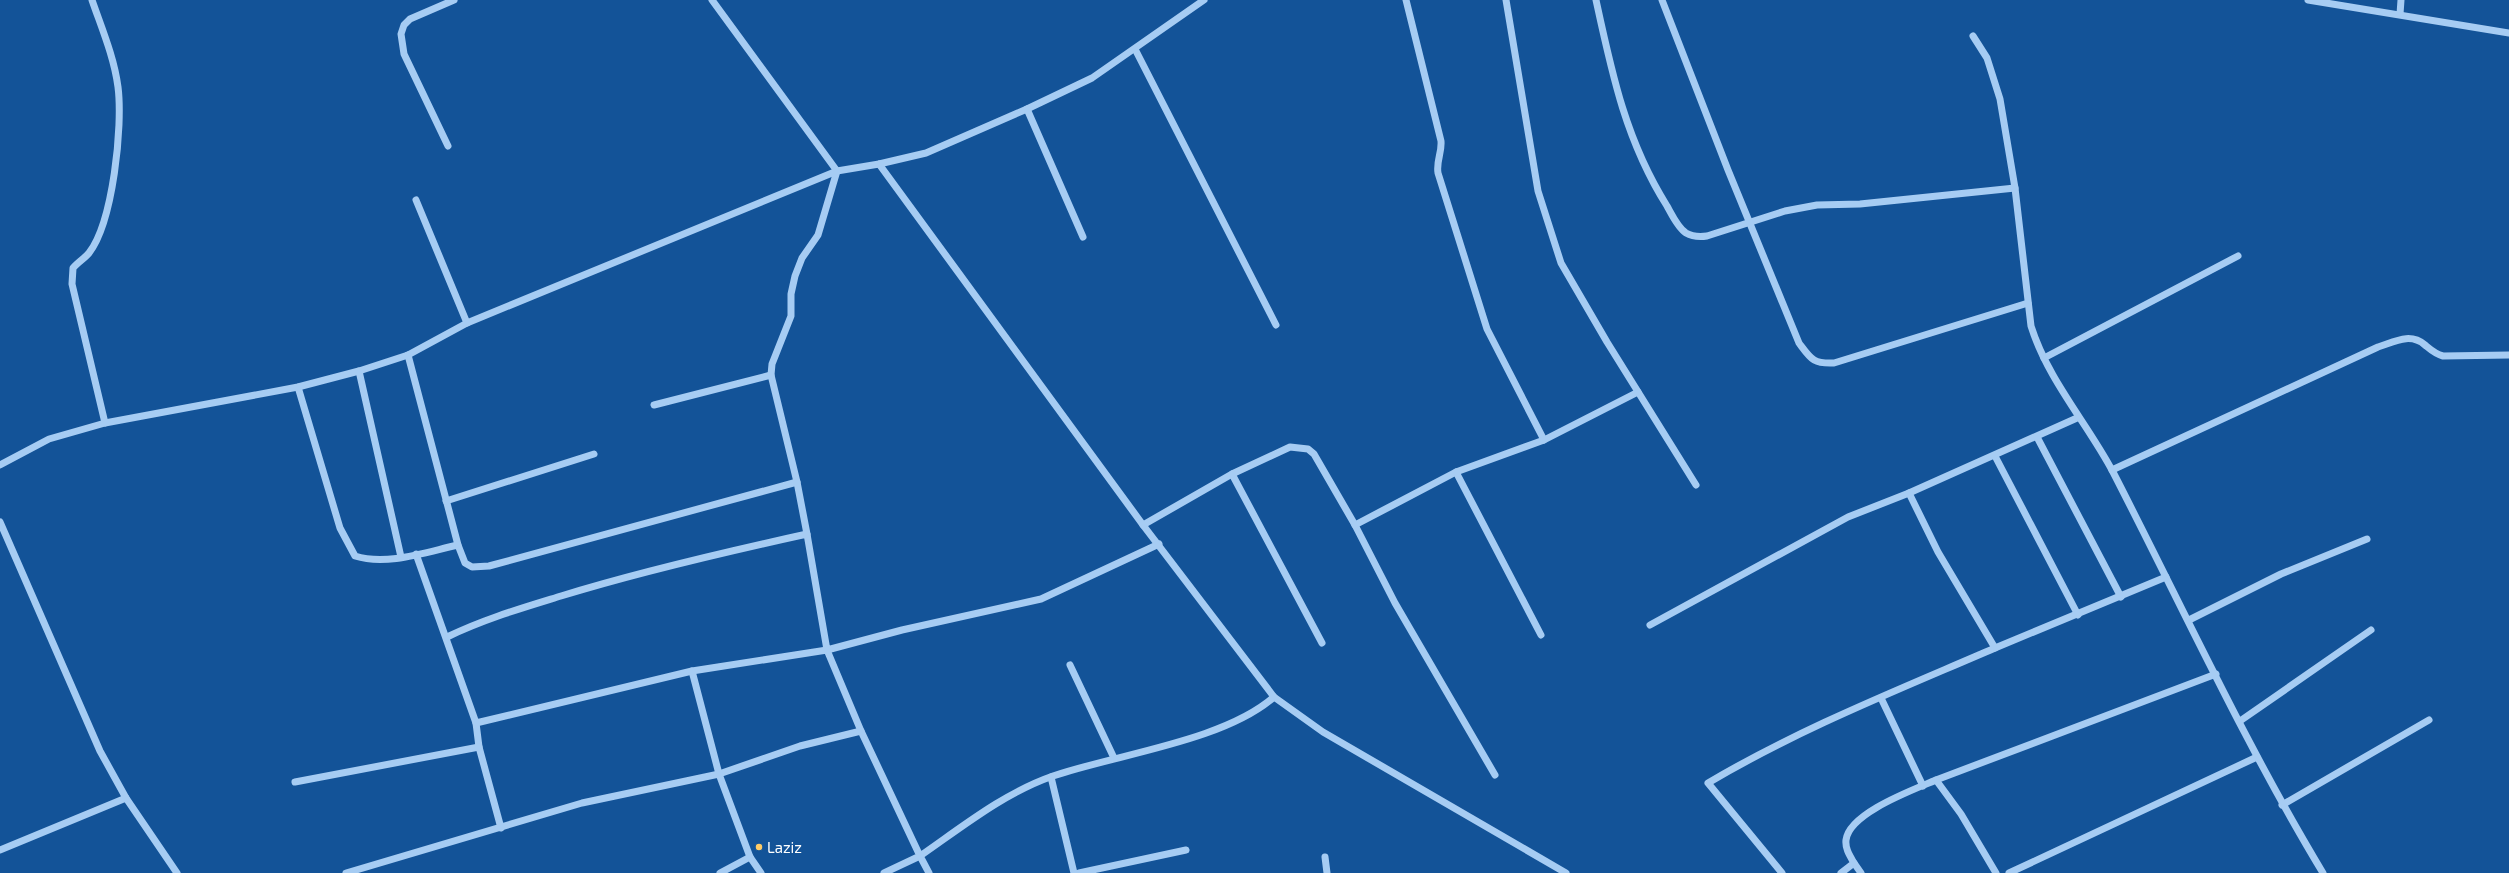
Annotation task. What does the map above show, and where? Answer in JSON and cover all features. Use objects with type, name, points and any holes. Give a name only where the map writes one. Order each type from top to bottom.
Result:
[{"type":"street","points":[[92,0],[110,52],[118,87],[119,132],[107,211],[89,252],[73,268],[72,284],[105,423]]},
{"type":"street","points":[[448,146],[404,54],[401,34],[404,25],[410,19],[454,0]]},
{"type":"street","points":[[712,0],[837,171]]},
{"type":"street","points":[[0,465],[49,439],[105,423],[298,387],[359,371],[408,354],[467,323],[837,171],[879,164],[926,153],[1027,109],[1092,78],[1204,0]]},
{"type":"street","points":[[1406,0],[1441,141],[1437,161],[1438,173],[1474,290],[1487,329],[1544,440]]},
{"type":"street","points":[[1506,0],[1538,191],[1561,263],[1638,392],[1696,485]]},
{"type":"street","points":[[1596,0],[1617,94],[1630,134],[1654,186],[1681,228],[1696,237],[1707,236],[1750,224],[1785,211],[1817,205],[1860,204],[2015,188]]},
{"type":"street","points":[[1662,0],[1750,224],[1799,343],[1811,360],[1818,363],[1843,361],[2028,303]]},
{"type":"street","points":[[2308,0],[2344,3],[2509,33]]},
{"type":"street","points":[[2400,14],[2401,0]]},
{"type":"street","points":[[1973,36],[1987,58],[1996,81],[2015,188],[2030,326],[2044,358],[2078,418],[2112,470],[2282,805],[2323,873]]},
{"type":"street","points":[[1135,49],[1276,325]]},
{"type":"street","points":[[1027,109],[1083,237]]},
{"type":"street","points":[[879,164],[1143,525],[1274,697],[1323,732],[1566,873]]},
{"type":"street","points":[[837,171],[818,235],[802,258],[795,276],[791,294],[791,316],[772,364],[771,375],[808,534],[827,650],[861,731],[929,873]]},
{"type":"street","points":[[416,200],[467,323]]},
{"type":"street","points":[[2044,358],[2238,256]]},
{"type":"street","points":[[2112,470],[2378,347],[2403,338],[2418,339],[2434,353],[2443,356],[2509,355]]},
{"type":"street","points":[[408,354],[446,501],[458,545],[465,563],[481,568],[797,482]]},
{"type":"street","points":[[359,371],[401,557]]},
{"type":"street","points":[[654,405],[771,375]]},
{"type":"street","points":[[298,387],[347,544],[355,556],[365,559],[401,557],[458,545]]},
{"type":"street","points":[[1355,525],[1456,472],[1544,440],[1638,392]]},
{"type":"street","points":[[1650,626],[1848,517],[1909,493],[1995,456],[2078,418]]},
{"type":"street","points":[[2037,437],[2121,597]]},
{"type":"street","points":[[1143,525],[1232,474],[1290,448],[1308,449],[1319,461],[1355,525],[1394,604],[1496,775]]},
{"type":"street","points":[[446,501],[594,454]]},
{"type":"street","points":[[1995,456],[2078,615]]},
{"type":"street","points":[[1456,472],[1541,635]]},
{"type":"street","points":[[1232,474],[1322,643]]},
{"type":"street","points":[[1909,493],[1938,552],[1995,648]]},
{"type":"street","points":[[0,522],[100,751],[126,798],[177,873]]},
{"type":"street","points":[[447,637],[492,617],[598,584],[717,554],[808,534]]},
{"type":"street","points":[[2189,620],[2281,574],[2367,539]]},
{"type":"street","points":[[476,723],[692,672],[827,650],[902,630],[1041,599],[1158,544]]},
{"type":"street","points":[[416,554],[447,637],[476,723],[479,747],[501,828]]},
{"type":"street","points":[[1782,873],[1708,784],[1749,759],[1881,698],[1995,648],[2078,615],[2166,577]]},
{"type":"street","points":[[2240,721],[2371,630]]},
{"type":"street","points":[[1070,665],[1114,758]]},
{"type":"street","points":[[692,672],[719,774],[750,857],[761,873]]},
{"type":"street","points":[[1861,873],[1854,863],[1846,845],[1848,832],[1871,811],[1936,780],[2216,674]]},
{"type":"street","points":[[884,873],[920,856],[992,806],[1051,777],[1194,736],[1242,719],[1262,708],[1274,697]]},
{"type":"street","points":[[1881,698],[1923,786]]},
{"type":"street","points":[[2282,805],[2429,720]]},
{"type":"street","points":[[346,873],[582,803],[719,774],[800,746],[861,731]]},
{"type":"street","points":[[295,782],[479,747]]},
{"type":"street","points":[[2009,873],[2257,757]]},
{"type":"street","points":[[1051,777],[1074,873]]},
{"type":"street","points":[[1936,780],[1961,814],[1996,873]]},
{"type":"street","points":[[0,850],[126,798]]},
{"type":"street","points":[[1079,873],[1186,850]]},
{"type":"street","points":[[720,873],[750,857]]},
{"type":"street","points":[[1325,857],[1327,873]]},
{"type":"street","points":[[1841,873],[1854,863]]},
{"type":"place","name":"Laziz","points":[[759,847]]}]
